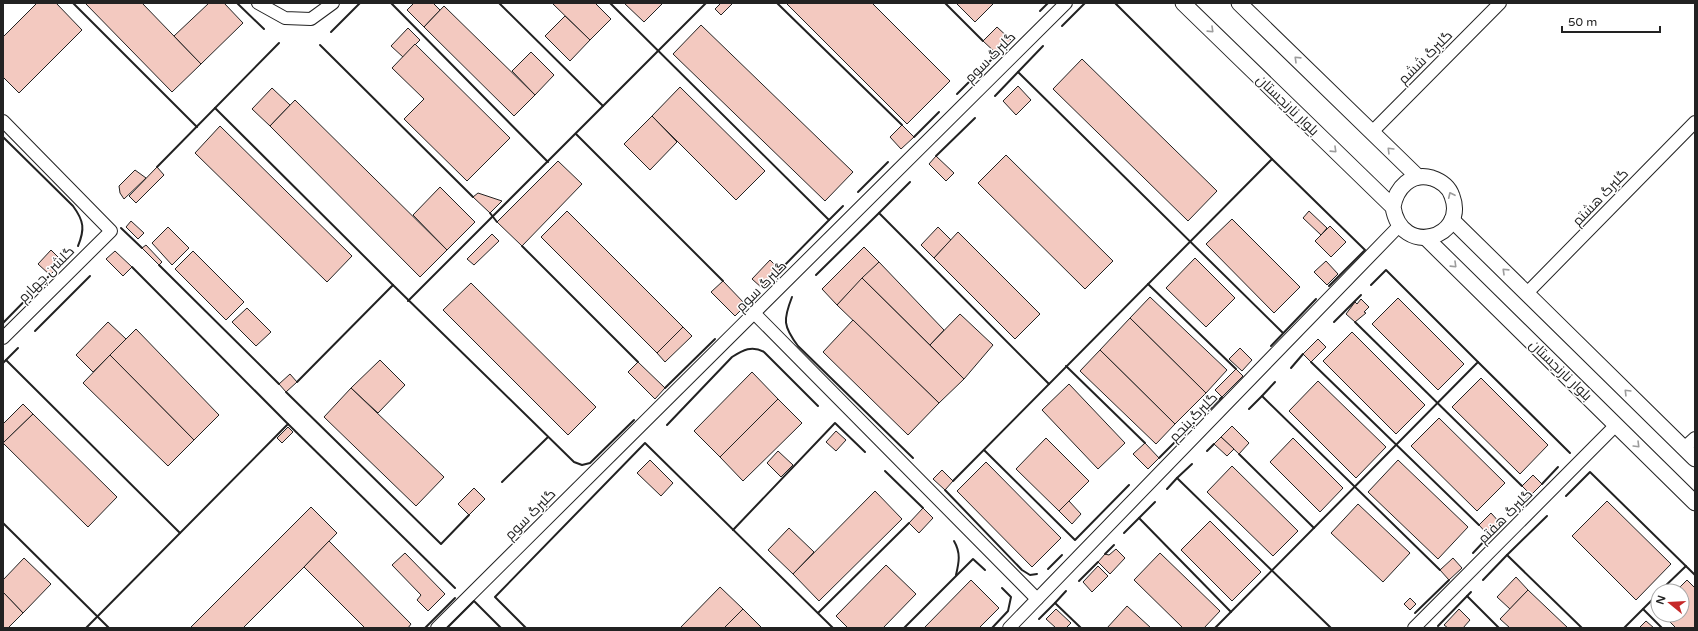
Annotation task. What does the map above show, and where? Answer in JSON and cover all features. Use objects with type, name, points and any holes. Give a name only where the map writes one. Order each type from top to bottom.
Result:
[{"type":"street","points":[[258,3],[285,18],[311,19],[333,3]]},
{"type":"street","name":"گلبرگ سوم","points":[[437,628],[1066,3]]},
{"type":"street","name":"بلوار نارنجستان","points":[[1183,3],[1393,207],[1395,217],[1400,226],[1412,235],[1426,238],[1695,503]]},
{"type":"street","points":[[1238,3],[1418,178]]},
{"type":"street","name":"گلبرگ ششم","points":[[1372,132],[1500,3]]},
{"type":"street","name":"گلشن چهارم","points":[[3,121],[111,231],[3,338]]},
{"type":"street","name":"گلبرگ هشتم","points":[[1527,293],[1695,122]]},
{"type":"street","points":[[1393,207],[1398,191],[1403,185],[1418,178],[1428,177],[1437,180],[1444,185],[1451,192],[1454,211],[1452,220],[1442,232],[1426,238]]},
{"type":"street","points":[[1452,220],[1691,448]]},
{"type":"street","name":"گلبرگ پنجم","points":[[1009,628],[1400,226]]},
{"type":"street","points":[[754,313],[1037,599]]},
{"type":"street","name":"گلبرگ هفتم","points":[[1414,628],[1616,425]]},
{"type":"building","points":[[37,3],[56,3],[82,30],[19,93],[3,77],[3,37]]},
{"type":"building","points":[[85,3],[142,3],[201,64],[172,92]]},
{"type":"building","points":[[209,3],[224,3],[243,23],[201,64],[174,36]]},
{"type":"building","points":[[414,3],[433,3],[440,10],[424,27],[407,10]]},
{"type":"building","points":[[552,3],[595,3],[611,19],[590,40]]},
{"type":"building","points":[[624,3],[663,3],[644,22]]},
{"type":"building","points":[[721,3],[733,3],[721,15],[715,9]]},
{"type":"building","points":[[786,3],[872,3],[950,81],[907,124]]},
{"type":"building","points":[[956,3],[994,3],[975,22]]},
{"type":"building","points":[[444,6],[535,95],[514,116],[424,27]]},
{"type":"building","points":[[565,16],[590,40],[570,61],[545,36]]},
{"type":"building","points":[[701,25],[853,172],[825,201],[673,54]]},
{"type":"building","points":[[997,27],[1011,40],[997,54],[983,41]]},
{"type":"building","points":[[408,28],[420,40],[403,57],[391,46]]},
{"type":"building","points":[[415,44],[510,138],[467,181],[404,119],[424,99],[392,68]]},
{"type":"building","points":[[531,52],[554,75],[535,95],[512,71]]},
{"type":"building","points":[[1082,59],[1217,191],[1188,221],[1053,89]]},
{"type":"building","points":[[1018,86],[1031,100],[1016,115],[1003,101]]},
{"type":"building","points":[[680,87],[765,171],[736,200],[652,116]]},
{"type":"building","points":[[272,88],[290,105],[270,126],[252,109]]},
{"type":"building","points":[[295,100],[447,250],[420,277],[270,126]]},
{"type":"building","points":[[652,116],[677,142],[650,170],[624,144]]},
{"type":"building","points":[[902,125],[914,137],[901,149],[890,137]]},
{"type":"building","points":[[220,126],[352,256],[327,282],[195,153]]},
{"type":"building","points":[[1006,155],[1113,261],[1085,289],[978,183]]},
{"type":"building","points":[[936,156],[954,173],[946,181],[929,164]]},
{"type":"building","points":[[558,161],[582,184],[522,246],[497,222]]},
{"type":"building","points":[[157,167],[164,175],[136,203],[129,196]]},
{"type":"building","points":[[135,170],[146,178],[124,199],[120,193],[119,186]]},
{"type":"building","points":[[440,187],[475,222],[447,250],[413,215]]},
{"type":"building","points":[[478,193],[502,201],[490,213],[473,197]]},
{"type":"building","points":[[567,211],[683,327],[657,353],[541,237]]},
{"type":"building","points":[[1309,211],[1327,228],[1321,235],[1303,218]]},
{"type":"building","points":[[1232,219],[1300,287],[1274,313],[1206,244]]},
{"type":"building","points":[[131,221],[144,233],[138,239],[126,227]]},
{"type":"building","points":[[1330,226],[1346,242],[1331,257],[1315,241]]},
{"type":"building","points":[[168,227],[189,248],[172,265],[152,243]]},
{"type":"building","points":[[938,227],[951,240],[934,258],[921,245]]},
{"type":"building","points":[[958,232],[1040,314],[1015,339],[934,258]]},
{"type":"building","points":[[492,234],[499,241],[474,265],[467,259]]},
{"type":"building","points":[[146,245],[162,262],[159,265],[142,248]]},
{"type":"building","points":[[864,247],[879,262],[837,305],[822,289]]},
{"type":"building","points":[[51,250],[63,262],[50,275],[38,264]]},
{"type":"building","points":[[115,251],[132,267],[123,276],[106,259]]},
{"type":"building","points":[[193,251],[244,302],[226,320],[175,269]]},
{"type":"building","points":[[1195,258],[1235,298],[1206,327],[1166,288]]},
{"type":"building","points":[[770,260],[780,270],[762,288],[752,279]]},
{"type":"building","points":[[1326,261],[1338,274],[1327,285],[1314,272]]},
{"type":"building","points":[[879,262],[944,330],[930,345],[862,278]]},
{"type":"building","points":[[862,278],[964,379],[939,403],[837,305]]},
{"type":"building","points":[[723,281],[746,305],[735,316],[711,292]]},
{"type":"building","points":[[471,283],[596,407],[568,435],[443,310]]},
{"type":"building","points":[[1150,297],[1227,370],[1206,393],[1130,318]]},
{"type":"building","points":[[1398,298],[1464,364],[1438,390],[1372,324]]},
{"type":"building","points":[[1361,299],[1369,307],[1364,312],[1366,313],[1355,322],[1346,314],[1355,302],[1357,304]]},
{"type":"building","points":[[247,308],[271,332],[256,346],[232,322]]},
{"type":"building","points":[[960,314],[993,345],[964,379],[930,345]]},
{"type":"building","points":[[1130,318],[1206,393],[1175,424],[1100,350]]},
{"type":"building","points":[[853,320],[939,403],[908,435],[823,352]]},
{"type":"building","points":[[108,322],[126,339],[93,372],[76,355]]},
{"type":"building","points":[[683,327],[692,336],[665,362],[657,353]]},
{"type":"building","points":[[136,329],[219,415],[194,440],[110,355]]},
{"type":"building","points":[[1352,332],[1425,405],[1396,434],[1323,361]]},
{"type":"building","points":[[1318,339],[1326,347],[1311,362],[1303,354]]},
{"type":"building","points":[[1240,348],[1252,360],[1242,371],[1229,359]]},
{"type":"building","points":[[1100,350],[1175,424],[1156,444],[1080,371]]},
{"type":"building","points":[[110,355],[194,440],[168,466],[83,383]]},
{"type":"building","points":[[380,360],[405,385],[378,413],[351,388]]},
{"type":"building","points":[[638,362],[665,388],[655,399],[628,372]]},
{"type":"building","points":[[1236,369],[1243,376],[1222,397],[1215,390]]},
{"type":"building","points":[[752,372],[778,399],[720,457],[694,431]]},
{"type":"building","points":[[290,374],[297,382],[286,392],[279,384]]},
{"type":"building","points":[[1481,378],[1548,445],[1520,474],[1452,407]]},
{"type":"building","points":[[1318,381],[1386,447],[1356,478],[1289,411]]},
{"type":"building","points":[[1069,384],[1125,443],[1098,469],[1042,410]]},
{"type":"building","points":[[351,388],[444,477],[416,506],[324,417]]},
{"type":"building","points":[[778,399],[802,423],[743,481],[720,457]]},
{"type":"building","points":[[23,404],[33,414],[3,443],[3,424]]},
{"type":"building","points":[[33,414],[117,497],[88,527],[3,443]]},
{"type":"building","points":[[1439,418],[1505,483],[1477,511],[1411,446]]},
{"type":"building","points":[[1232,426],[1249,443],[1239,454],[1221,437]]},
{"type":"building","points":[[288,427],[293,432],[282,443],[277,438]]},
{"type":"building","points":[[836,431],[846,440],[836,451],[826,442]]},
{"type":"building","points":[[1221,437],[1234,449],[1227,456],[1214,444]]},
{"type":"building","points":[[1046,438],[1089,481],[1059,511],[1016,469]]},
{"type":"building","points":[[1293,438],[1343,488],[1320,512],[1270,462]]},
{"type":"building","points":[[1145,443],[1159,458],[1148,469],[1133,454]]},
{"type":"building","points":[[778,451],[793,465],[781,477],[767,463]]},
{"type":"building","points":[[650,460],[673,483],[661,496],[637,473]]},
{"type":"building","points":[[1398,460],[1468,527],[1438,559],[1368,492]]},
{"type":"building","points":[[986,462],[1061,538],[1032,567],[957,491]]},
{"type":"building","points":[[1232,466],[1298,531],[1273,556],[1207,492]]},
{"type":"building","points":[[942,470],[953,481],[945,490],[933,479]]},
{"type":"building","points":[[1533,475],[1542,484],[1531,495],[1522,486]]},
{"type":"building","points":[[474,488],[485,499],[469,515],[458,504]]},
{"type":"building","points":[[875,491],[902,519],[819,601],[793,574]]},
{"type":"building","points":[[1069,501],[1081,514],[1072,524],[1059,511]]},
{"type":"building","points":[[1607,501],[1671,564],[1653,583],[1650,583],[1650,586],[1636,600],[1572,536]]},
{"type":"building","points":[[1358,504],[1410,553],[1383,582],[1331,533]]},
{"type":"building","points":[[311,507],[337,533],[243,628],[190,628]]},
{"type":"building","points":[[923,508],[933,518],[919,533],[909,523]]},
{"type":"building","points":[[1491,513],[1501,524],[1489,536],[1479,525]]},
{"type":"building","points":[[1210,521],[1261,572],[1232,601],[1181,550]]},
{"type":"building","points":[[789,528],[814,552],[793,574],[768,550]]},
{"type":"building","points":[[329,541],[411,624],[408,628],[365,628],[304,567]]},
{"type":"building","points":[[1116,549],[1125,558],[1110,574],[1098,562],[1105,554],[1109,555]]},
{"type":"building","points":[[405,553],[445,594],[428,611],[417,600],[421,595],[392,565]]},
{"type":"building","points":[[1160,553],[1220,611],[1204,628],[1183,628],[1134,580]]},
{"type":"building","points":[[24,558],[51,584],[23,613],[3,592],[3,580]]},
{"type":"building","points":[[1453,558],[1462,568],[1449,580],[1440,570]]},
{"type":"building","points":[[886,565],[916,594],[883,628],[848,628],[836,616]]},
{"type":"building","points":[[1098,566],[1108,576],[1092,592],[1083,582]]},
{"type":"building","points":[[1516,577],[1528,590],[1510,609],[1497,597]]},
{"type":"building","points":[[971,580],[999,608],[979,628],[924,628]]},
{"type":"building","points":[[1690,583],[1695,588],[1695,628],[1676,628],[1671,623],[1690,623]]},
{"type":"building","points":[[720,587],[743,609],[724,628],[680,628]]},
{"type":"building","points":[[1528,590],[1568,628],[1510,628],[1500,619]]},
{"type":"building","points":[[3,592],[23,613],[8,628],[3,628]]},
{"type":"building","points":[[1410,598],[1416,604],[1410,610],[1404,604]]},
{"type":"building","points":[[1127,606],[1151,628],[1107,628]]},
{"type":"building","points":[[743,609],[762,628],[724,628]]},
{"type":"building","points":[[1056,609],[1071,623],[1066,628],[1056,628],[1046,619]]},
{"type":"building","points":[[1459,609],[1470,620],[1463,628],[1448,628],[1444,625]]},
{"type":"building","points":[[1646,621],[1654,628],[1639,628]]},
{"type":"wall","points":[[73,3],[197,127]]},
{"type":"wall","points":[[237,3],[264,29]]},
{"type":"wall","points":[[331,32],[360,3]]},
{"type":"wall","points":[[391,3],[548,162]]},
{"type":"wall","points":[[499,3],[603,106]]},
{"type":"wall","points":[[610,3],[829,220],[780,270]]},
{"type":"wall","points":[[408,301],[706,3]]},
{"type":"wall","points":[[777,3],[902,125]]},
{"type":"wall","points":[[945,3],[983,41]]},
{"type":"wall","points":[[1040,11],[1048,3]]},
{"type":"wall","points":[[1062,26],[1085,3]]},
{"type":"wall","points":[[953,481],[1272,159],[1115,3]]},
{"type":"wall","points":[[157,167],[279,43]]},
{"type":"wall","points":[[320,45],[473,197]]},
{"type":"wall","points":[[1043,46],[1018,72],[1283,333]]},
{"type":"wall","points":[[957,94],[997,54]]},
{"type":"wall","points":[[995,96],[1018,72]]},
{"type":"wall","points":[[215,108],[393,285],[297,382]]},
{"type":"wall","points":[[914,137],[939,112]]},
{"type":"wall","points":[[936,156],[975,118]]},
{"type":"wall","points":[[576,134],[723,281]]},
{"type":"wall","points":[[3,137],[73,206],[82,225],[82,235],[78,246]]},
{"type":"wall","points":[[1272,159],[1365,250],[1329,286]]},
{"type":"wall","points":[[858,192],[888,162]]},
{"type":"wall","points":[[910,182],[879,213],[1049,384]]},
{"type":"wall","points":[[829,220],[843,206]]},
{"type":"wall","points":[[490,213],[497,222]]},
{"type":"wall","points":[[816,275],[879,213]]},
{"type":"wall","points":[[121,228],[142,248]]},
{"type":"wall","points":[[522,246],[638,362]]},
{"type":"wall","points":[[159,265],[279,384]]},
{"type":"wall","points":[[86,628],[288,424],[132,267]]},
{"type":"wall","points":[[1215,628],[1478,362],[1386,270],[1371,285]]},
{"type":"wall","points":[[3,323],[50,275]]},
{"type":"wall","points":[[35,331],[90,276]]},
{"type":"wall","points":[[1148,284],[1236,369]]},
{"type":"wall","points":[[393,285],[574,462],[582,465],[590,463],[634,420]]},
{"type":"wall","points":[[1334,322],[1361,295]]},
{"type":"wall","points":[[792,297],[787,312],[786,323],[789,333],[798,346],[913,458]]},
{"type":"wall","points":[[1271,346],[1316,299]]},
{"type":"wall","points":[[1355,322],[1522,486]]},
{"type":"wall","points":[[665,388],[715,339]]},
{"type":"wall","points":[[3,363],[18,348]]},
{"type":"wall","points":[[667,425],[732,357],[748,349],[755,349],[764,352],[818,406]]},
{"type":"wall","points":[[1291,368],[1303,354]]},
{"type":"wall","points":[[6,360],[180,533]]},
{"type":"wall","points":[[1311,362],[1479,525]]},
{"type":"wall","points":[[1478,362],[1570,453]]},
{"type":"wall","points":[[1066,366],[1145,443]]},
{"type":"wall","points":[[1262,396],[1275,382]]},
{"type":"wall","points":[[286,392],[441,544],[469,515]]},
{"type":"wall","points":[[1249,409],[1262,396],[1440,570]]},
{"type":"wall","points":[[1210,409],[1222,397]]},
{"type":"wall","points":[[733,530],[835,423],[865,452]]},
{"type":"wall","points":[[1159,458],[1194,423]]},
{"type":"wall","points":[[288,424],[455,588]]},
{"type":"wall","points":[[502,482],[548,437]]},
{"type":"wall","points":[[526,628],[495,597],[645,443],[833,628]]},
{"type":"wall","points":[[1207,451],[1214,444]]},
{"type":"wall","points":[[984,450],[1075,540],[1129,485]]},
{"type":"wall","points":[[1239,454],[1314,528]]},
{"type":"wall","points":[[1177,478],[1192,464]]},
{"type":"wall","points":[[1542,484],[1558,467]]},
{"type":"wall","points":[[885,471],[923,508]]},
{"type":"wall","points":[[1566,496],[1590,472],[1695,575]]},
{"type":"wall","points":[[1167,489],[1177,478],[1331,628]]},
{"type":"wall","points":[[945,490],[1022,570],[1030,575],[1037,574]]},
{"type":"wall","points":[[1519,506],[1531,495]]},
{"type":"wall","points":[[1139,518],[1155,502]]},
{"type":"wall","points":[[1507,555],[1547,516]]},
{"type":"wall","points":[[1124,533],[1139,518],[1231,612]]},
{"type":"wall","points":[[3,523],[109,628]]},
{"type":"wall","points":[[818,613],[909,523]]},
{"type":"wall","points":[[1473,553],[1489,536]]},
{"type":"wall","points":[[954,541],[958,550],[959,558],[956,575]]},
{"type":"wall","points":[[1105,554],[1114,545]]},
{"type":"wall","points":[[1048,569],[1062,555]]},
{"type":"wall","points":[[1483,580],[1507,555],[1582,628]]},
{"type":"wall","points":[[904,628],[973,559],[985,570]]},
{"type":"wall","points":[[1079,581],[1098,562]]},
{"type":"wall","points":[[1668,583],[1686,566]]},
{"type":"wall","points":[[1415,613],[1449,580]]},
{"type":"wall","points":[[992,628],[1008,611],[1011,597],[1002,588]]},
{"type":"wall","points":[[1055,603],[1066,591]]},
{"type":"wall","points":[[1438,626],[1471,592]]},
{"type":"wall","points":[[1467,596],[1499,628]]},
{"type":"wall","points":[[425,628],[455,598]]},
{"type":"wall","points":[[447,628],[474,601],[501,628]]},
{"type":"wall","points":[[1624,628],[1650,602]]},
{"type":"wall","points":[[1039,619],[1055,603],[1081,628]]},
{"type":"wall","points":[[1643,609],[1662,628]]}]
